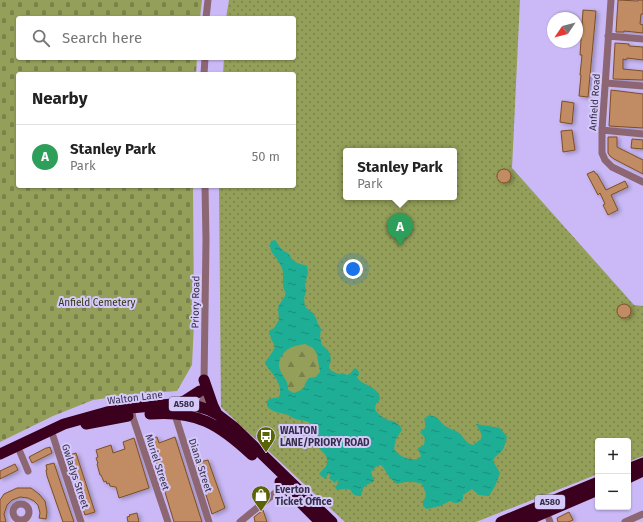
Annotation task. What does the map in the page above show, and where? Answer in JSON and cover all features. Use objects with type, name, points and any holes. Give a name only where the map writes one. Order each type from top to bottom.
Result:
[{"type":"highway","points":[[176,409],[202,384],[217,414]]},
{"type":"highway","name":"Walton Lane","points":[[0,454],[64,424],[107,412],[176,409],[217,414],[234,426],[320,522]]},
{"type":"highway","name":"Walton Lane","points":[[0,462],[53,436],[71,429],[88,423],[132,412]]},
{"type":"highway","name":"Walton Lane","points":[[196,412],[228,434],[332,522]]},
{"type":"highway","points":[[631,468],[643,463]]},
{"type":"highway","points":[[631,477],[643,471]]},
{"type":"highway","name":"A580","points":[[501,522],[595,483]]},
{"type":"highway","name":"A580","points":[[523,522],[595,491]]},
{"type":"street","points":[[206,16],[208,0]]},
{"type":"street","name":"Anfield Road","points":[[611,0],[602,130],[602,153],[605,160],[612,167],[643,182]]},
{"type":"street","points":[[608,36],[643,39]]},
{"type":"street","points":[[204,60],[204,72]]},
{"type":"street","points":[[606,83],[643,86]]},
{"type":"street","points":[[602,130],[643,134]]},
{"type":"street","name":"Priory Road","points":[[202,384],[206,240],[205,188]]},
{"type":"street","points":[[196,412],[202,384]]},
{"type":"street","name":"Diana Street","points":[[176,409],[176,418],[209,522]]},
{"type":"street","name":"Muriel Street","points":[[132,412],[155,487],[168,522]]},
{"type":"street","name":"Gwladys Street","points":[[53,436],[81,522]]},
{"type":"street","points":[[20,452],[28,471]]},
{"type":"street","points":[[240,522],[287,484]]},
{"type":"street","points":[[625,522],[643,514]]},
{"type":"green space","name":"Anfield Cemetery","points":[[0,0],[202,0],[200,16],[16,16],[16,60],[197,60],[196,72],[16,72],[16,188],[193,188],[194,323],[192,365],[177,391],[136,394],[93,400],[53,416],[0,442]]},
{"type":"green space","points":[[229,0],[520,0],[512,168],[634,305],[643,306],[643,456],[631,461],[631,438],[595,438],[595,475],[476,522],[345,522],[221,407],[219,188],[296,188],[296,72],[223,72],[224,60],[296,60],[296,16],[226,16]]},
{"type":"green space","points":[[305,344],[313,348],[317,354],[320,372],[305,387],[294,393],[288,390],[288,384],[280,370],[279,363],[284,353],[289,348]]},
{"type":"water","points":[[275,240],[282,250],[288,253],[297,263],[307,266],[308,273],[305,283],[306,292],[304,298],[305,307],[313,313],[321,329],[320,337],[322,345],[328,350],[331,358],[329,367],[330,370],[339,374],[343,373],[347,375],[350,374],[355,368],[359,371],[357,377],[359,380],[377,391],[380,399],[376,404],[376,411],[386,419],[394,421],[402,430],[396,439],[394,449],[398,454],[411,459],[418,459],[421,456],[418,448],[424,445],[425,438],[420,432],[425,428],[424,419],[429,415],[436,417],[444,425],[458,432],[467,442],[473,445],[481,439],[482,435],[476,424],[500,428],[507,437],[503,448],[493,461],[500,473],[489,496],[479,495],[472,489],[463,495],[463,499],[459,503],[450,501],[440,506],[427,509],[423,506],[423,501],[426,494],[422,484],[416,482],[403,482],[397,484],[390,478],[381,465],[378,465],[371,472],[374,481],[364,487],[361,496],[354,495],[348,489],[337,490],[335,487],[339,482],[337,480],[335,483],[329,478],[331,475],[329,473],[325,479],[319,474],[326,466],[327,458],[314,442],[316,432],[311,424],[286,414],[275,412],[267,406],[267,401],[269,399],[279,397],[280,393],[279,384],[265,364],[275,346],[269,331],[274,328],[279,320],[278,307],[286,294],[283,286],[282,269],[271,251],[271,241]],"holes":[[[305,344],[313,348],[317,354],[320,372],[316,377],[309,378],[301,390],[294,393],[288,390],[287,382],[279,367],[282,356],[289,348],[295,346]]]},
{"type":"building","points":[[618,0],[643,0],[643,14],[641,14],[640,24],[643,25],[643,33],[624,31],[616,32]]},
{"type":"building","points":[[583,10],[596,11],[588,97],[579,96],[582,55],[580,55],[580,48],[583,48]]},
{"type":"building","points":[[615,43],[643,47],[643,60],[623,59],[623,69],[643,71],[643,80],[613,79]]},
{"type":"building","points":[[611,90],[643,94],[643,128],[609,126]]},
{"type":"building","points":[[562,101],[574,103],[572,124],[560,122]]},
{"type":"building","points":[[572,130],[575,150],[563,152],[561,131]]},
{"type":"building","points":[[608,137],[617,137],[617,147],[643,160],[643,174],[610,156],[608,153]]},
{"type":"building","points":[[632,139],[643,140],[643,149],[631,148]]},
{"type":"building","points":[[501,169],[507,169],[511,173],[511,179],[507,183],[501,183],[497,179],[497,173]]},
{"type":"building","points":[[594,171],[606,190],[625,181],[628,187],[611,195],[618,210],[608,215],[603,205],[605,204],[600,193],[598,195],[587,174]]},
{"type":"building","points":[[621,304],[627,304],[631,308],[631,314],[627,318],[621,318],[617,314],[617,308]]},
{"type":"building","points":[[157,437],[159,443],[175,437],[202,522],[174,522],[149,439]]},
{"type":"building","points":[[134,438],[149,488],[119,498],[116,487],[110,486],[106,481],[104,482],[100,475],[96,458],[98,457],[96,450],[111,445],[113,453],[125,449],[123,442]]},
{"type":"building","points":[[50,447],[52,453],[32,463],[29,457]]},
{"type":"building","points":[[76,453],[95,512],[85,515],[66,456]]},
{"type":"building","points":[[208,460],[225,508],[212,514],[196,463]]},
{"type":"building","points":[[54,463],[74,522],[63,522],[47,476],[46,465]]},
{"type":"building","points":[[15,464],[18,470],[0,479],[0,471]]},
{"type":"building","points":[[17,488],[31,488],[39,494],[45,501],[47,512],[46,519],[39,518],[40,513],[38,505],[34,501],[28,498],[20,497],[12,500],[7,505],[4,514],[6,522],[0,522],[0,500],[4,494]]},
{"type":"building","name":"Everton Ticket Office","points":[[263,510],[267,522],[255,522],[254,517]]},
{"type":"building","points":[[569,512],[573,520],[568,522],[558,522],[557,518]]},
{"type":"building","points":[[137,513],[139,522],[128,522],[127,517],[130,516],[129,515]]},
{"type":"place","name":"Stanley Park","points":[[400,246]]},
{"type":"place","name":"WALTON LANE/PRIORY ROAD","points":[[266,453]]},
{"type":"place","name":"Everton Ticket Office","points":[[261,512]]}]
